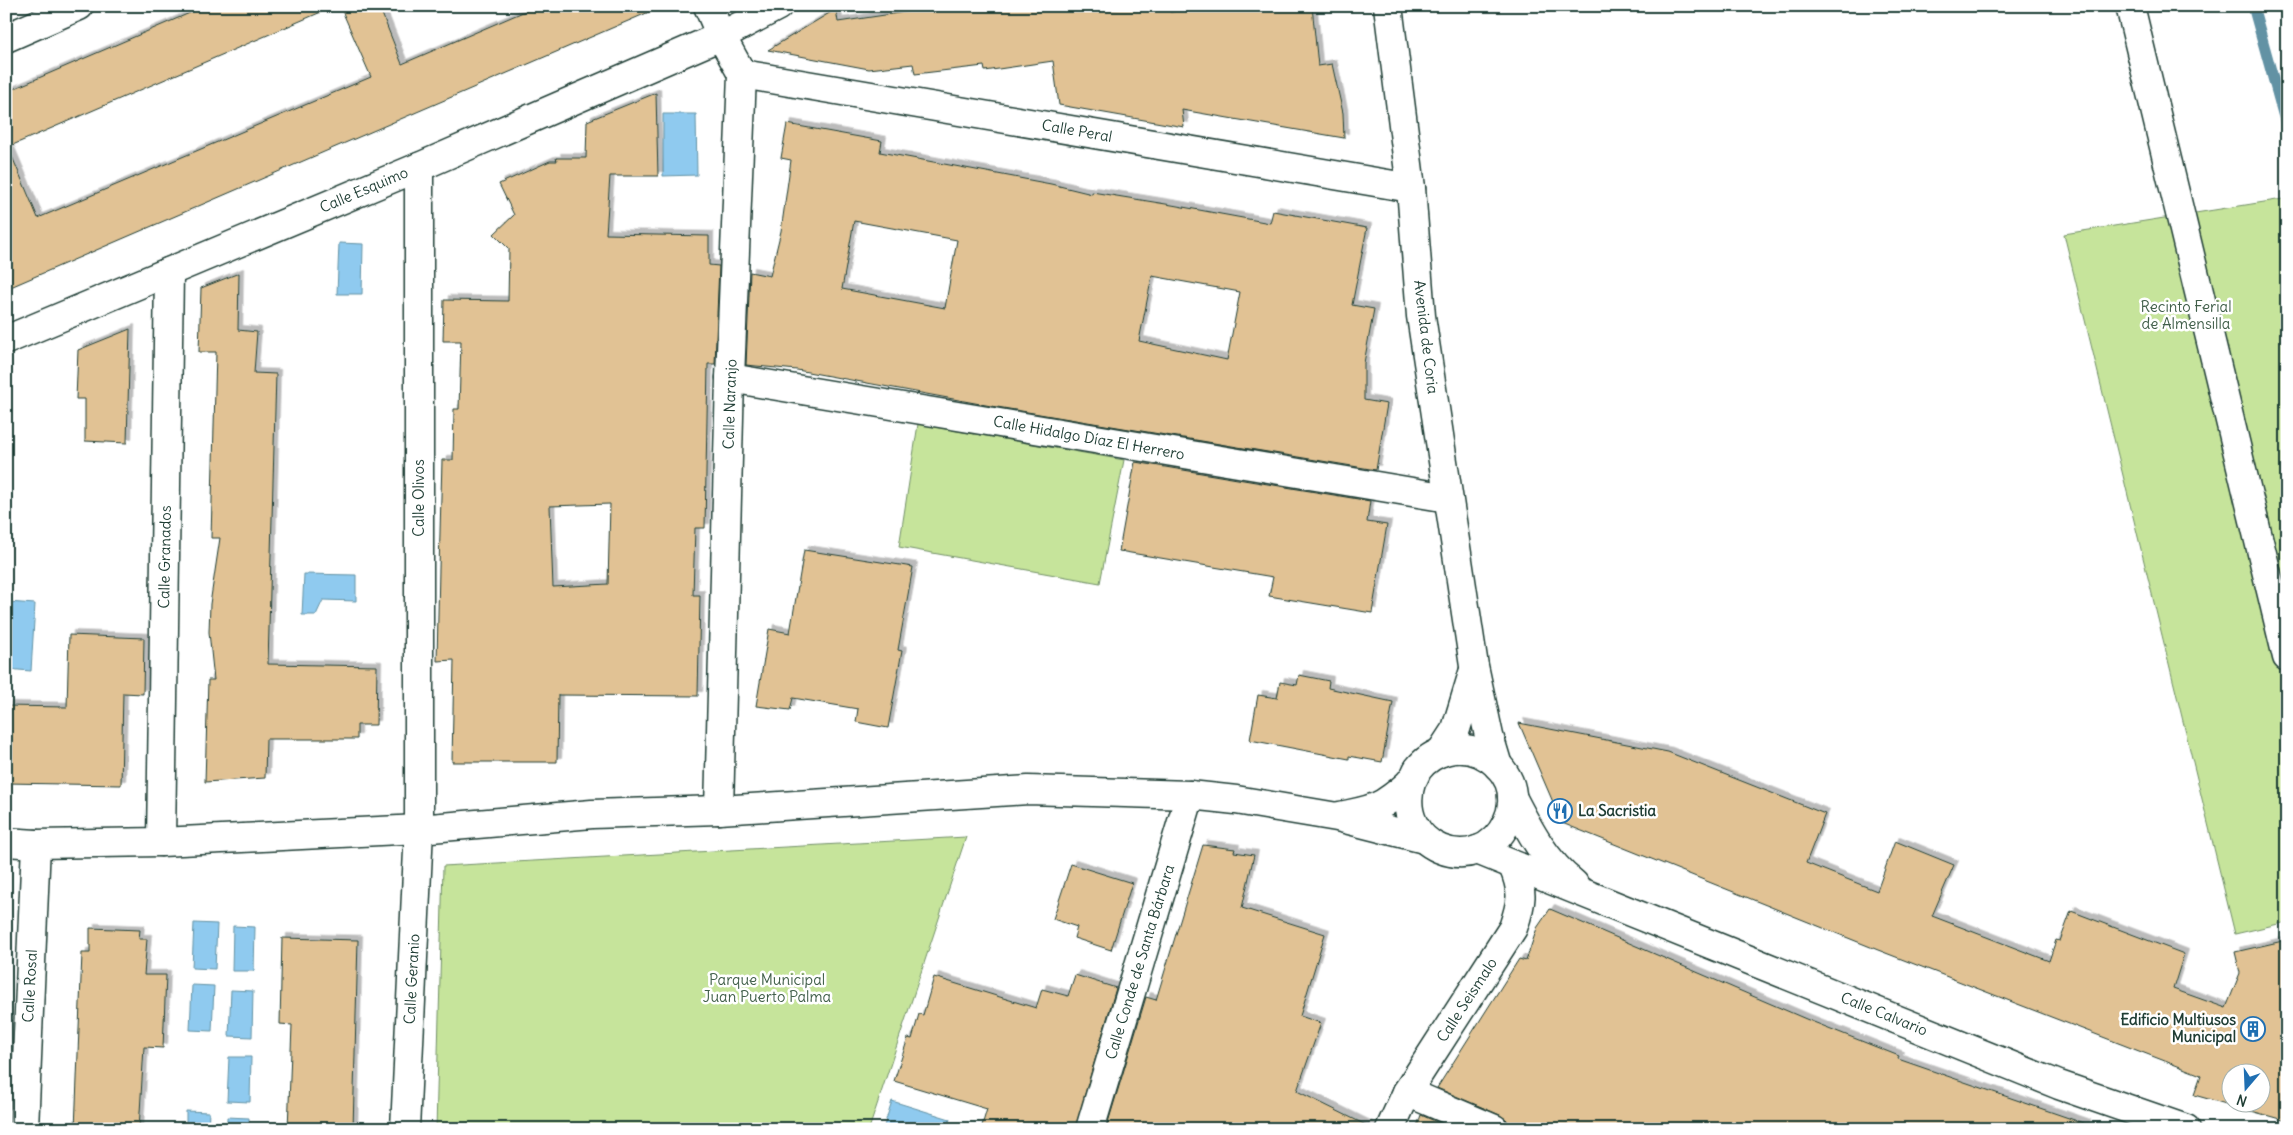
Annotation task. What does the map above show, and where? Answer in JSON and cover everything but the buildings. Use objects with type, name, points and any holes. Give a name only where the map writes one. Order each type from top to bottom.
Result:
[{"type":"street","points":[[6,38],[79,6]]},
{"type":"street","points":[[708,6],[721,36],[742,74]]},
{"type":"street","name":"Calle Esquimo","points":[[6,340],[721,36],[778,6]]},
{"type":"street","name":"Avenida de Coria","points":[[1388,6],[1412,188],[1421,316],[1474,666],[1489,736],[1498,766]]},
{"type":"street","points":[[2130,6],[2287,657]]},
{"type":"street","name":"Calle Peral","points":[[742,74],[1412,188]]},
{"type":"street","name":"Calle Naranjo","points":[[719,810],[730,378],[742,74]]},
{"type":"street","name":"Calle Olivos","points":[[419,166],[419,829]]},
{"type":"street","name":"Calle Granados","points":[[161,842],[169,272]]},
{"type":"street","name":"Calle Hidalgo Díaz El Herrero","points":[[730,378],[1448,498]]},
{"type":"street","name":"Avenida de Coria","points":[[1441,752],[1456,729],[1474,666]]},
{"type":"street","points":[[1337,817],[1383,804],[1412,779],[1425,761],[1441,752],[1463,748],[1490,757],[1498,766],[1510,784],[1512,796],[1510,816],[1504,829],[1492,842],[1477,850],[1454,852],[1433,846],[1418,832],[1410,816],[1408,797],[1412,779]]},
{"type":"street","points":[[6,842],[36,844],[161,842],[419,829],[592,814],[719,810],[1028,790],[1190,795],[1273,805],[1337,817],[1424,839]]},
{"type":"street","name":"Calle Conde de Santa Bárbara","points":[[1090,1129],[1190,795]]},
{"type":"street","name":"Calle Calvario","points":[[1512,796],[1541,850],[1557,871],[1585,893]]},
{"type":"street","name":"Calle Geranio","points":[[405,1129],[419,829]]},
{"type":"street","name":"Calle Rosal","points":[[24,1129],[36,844]]},
{"type":"street","name":"Calle Calvario","points":[[1477,850],[2059,1085],[2186,1129]]},
{"type":"street","name":"Calle Seismalo","points":[[1390,1129],[1407,1092],[1513,928],[1519,912],[1522,887],[1513,866]]},
{"type":"street","points":[[1407,1092],[1494,1129]]},
{"type":"green space","name":"Recinto Ferial de Almensilla","points":[[2283,199],[2287,215],[2287,922],[2235,934],[2064,234]]},
{"type":"green space","points":[[918,424],[1124,460],[1100,583],[899,547]]},
{"type":"green space","name":"Parque Municipal Juan Puerto Palma","points":[[966,837],[869,1129],[436,1129],[443,866]]},
{"type":"water","points":[[663,114],[696,114],[697,175],[663,176]]},
{"type":"water","points":[[339,243],[363,244],[362,294],[337,294]]},
{"type":"water","points":[[304,574],[356,575],[356,601],[323,600],[316,615],[302,615]]},
{"type":"water","points":[[8,602],[35,604],[31,671],[6,669]]},
{"type":"water","points":[[194,923],[217,924],[215,969],[192,968]]},
{"type":"water","points":[[233,926],[255,927],[254,971],[232,971]]},
{"type":"water","points":[[192,985],[214,986],[212,1031],[190,1030]]},
{"type":"water","points":[[231,990],[253,991],[252,1037],[229,1036]]},
{"type":"water","points":[[229,1057],[251,1057],[250,1102],[227,1101]]},
{"type":"water","points":[[892,1101],[950,1119],[947,1129],[883,1129]]},
{"type":"water","points":[[186,1111],[209,1112],[208,1129],[186,1129]]},
{"type":"water","points":[[227,1117],[249,1118],[249,1129],[227,1129]]},
{"type":"waterway","points":[[2253,6],[2287,128]]},
{"type":"place","name":"La Sacristia","points":[[1560,811]]},
{"type":"place","name":"Edificio Multiusos Municipal","points":[[2253,1029]]}]
